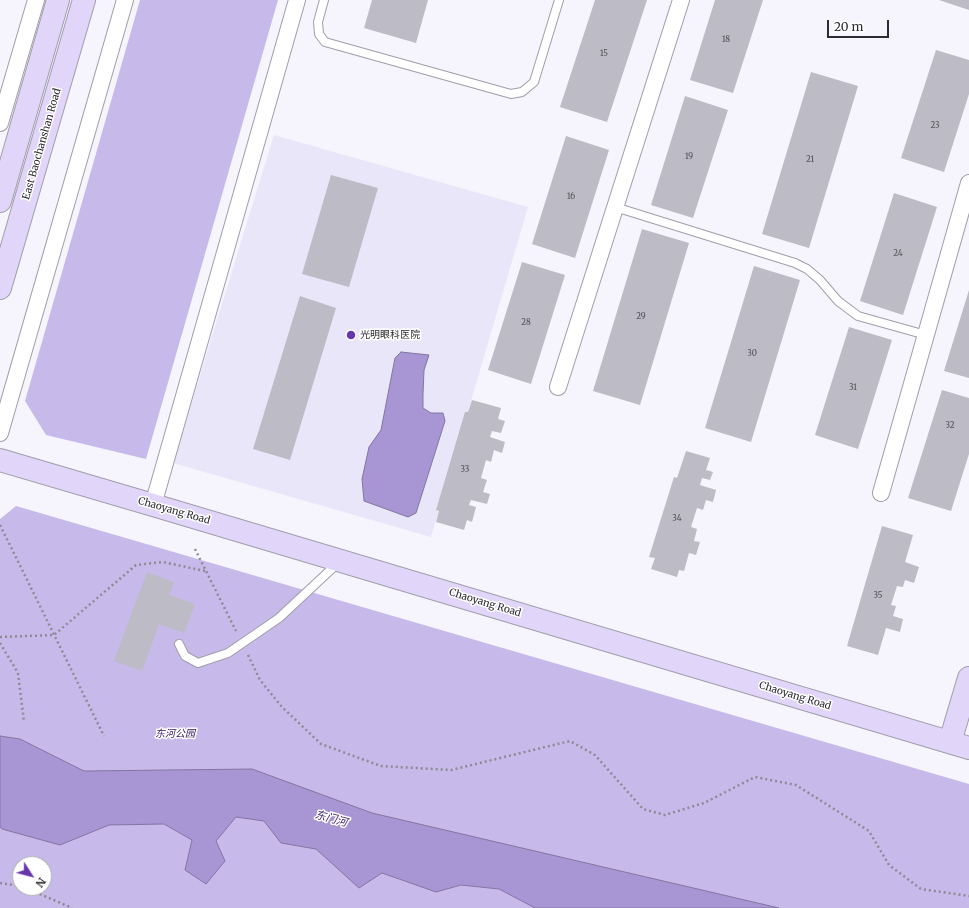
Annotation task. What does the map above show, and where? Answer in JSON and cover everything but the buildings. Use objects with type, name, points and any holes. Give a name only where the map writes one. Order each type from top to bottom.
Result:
[{"type":"main road","points":[[0,201],[58,0]]},
{"type":"main road","name":"East Baochanshan Road","points":[[0,288],[84,0]]},
{"type":"main road","name":"Chaoyang Road","points":[[0,460],[959,745]]},
{"type":"main road","points":[[959,745],[969,678]]},
{"type":"street","points":[[0,123],[36,0]]},
{"type":"street","points":[[0,433],[126,0]]},
{"type":"street","points":[[153,505],[296,0]]},
{"type":"street","points":[[558,387],[681,0]]},
{"type":"street","points":[[881,493],[969,183]]},
{"type":"lane","points":[[324,0],[318,22],[319,34],[325,42],[510,94],[522,92],[534,82],[558,0]]},
{"type":"lane","points":[[615,207],[795,263],[807,269],[820,280],[838,300],[858,316],[926,336]]},
{"type":"lane","points":[[179,644],[185,656],[198,663],[228,653],[279,618],[341,561]]},
{"type":"path","points":[[0,525],[104,736]]},
{"type":"path","points":[[195,549],[236,632]]},
{"type":"path","points":[[0,637],[54,635],[136,565],[163,562],[205,571]]},
{"type":"path","points":[[0,643],[18,673],[24,722]]},
{"type":"path","points":[[246,653],[260,680],[278,701],[321,744],[381,766],[451,770],[570,741],[595,755],[643,809],[665,815],[704,803],[755,778],[796,785],[869,831],[889,865],[922,889],[969,896]]},
{"type":"path","points":[[0,883],[12,885]]},
{"type":"path","points":[[44,896],[72,908]]},
{"type":"shaded area","name":"光明眼科医院","points":[[274,135],[528,207],[431,537],[173,463]]},
{"type":"green space","points":[[140,0],[278,0],[146,459],[46,435],[25,401]]},
{"type":"green space","name":"东河公园","points":[[16,506],[969,784],[969,908],[0,908],[0,519]]},
{"type":"water","points":[[401,352],[429,355],[424,370],[423,408],[431,413],[443,413],[445,421],[416,513],[408,517],[364,501],[362,479],[369,447],[381,430],[395,358]]},
{"type":"water","name":"东门河","points":[[0,736],[20,739],[84,771],[252,769],[372,813],[779,908],[535,908],[499,889],[461,885],[436,892],[382,873],[359,888],[316,849],[281,843],[264,821],[236,817],[216,841],[225,861],[206,884],[185,870],[192,840],[164,824],[109,825],[60,845],[2,829],[0,827]]},
{"type":"place","name":"光明眼科医院","points":[[351,335]]}]
